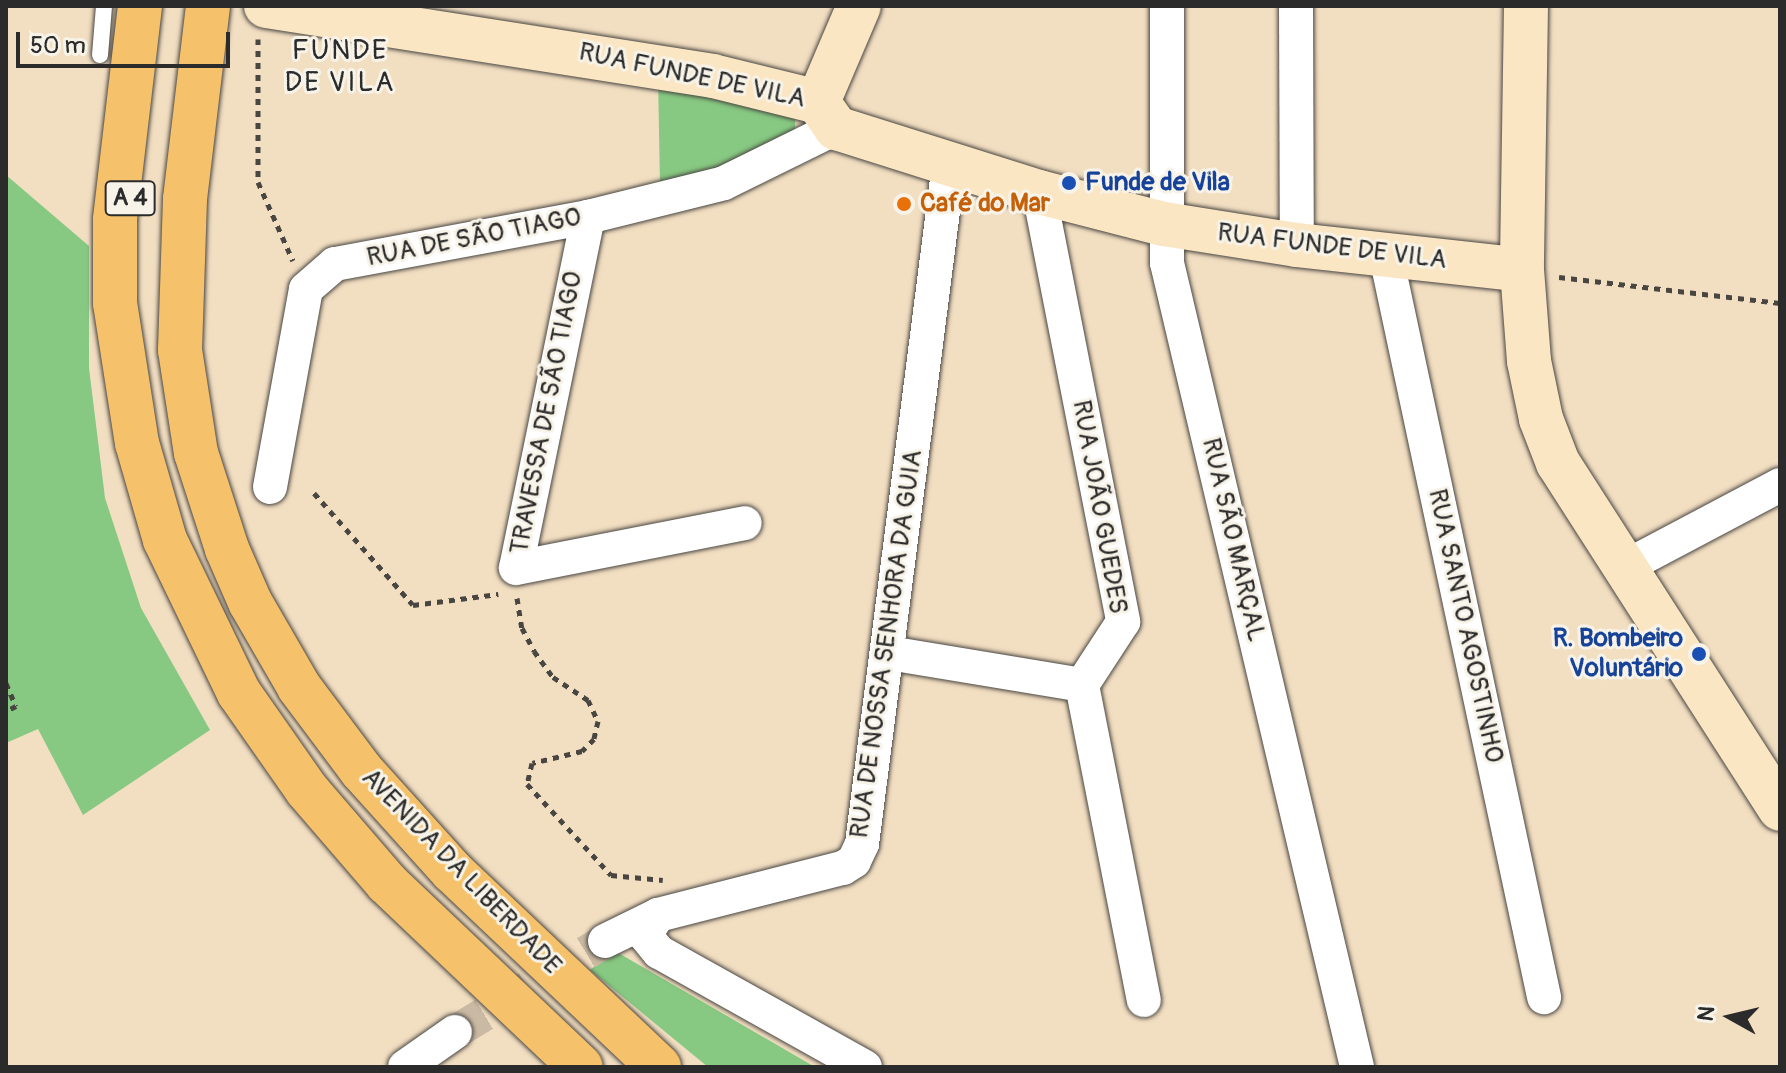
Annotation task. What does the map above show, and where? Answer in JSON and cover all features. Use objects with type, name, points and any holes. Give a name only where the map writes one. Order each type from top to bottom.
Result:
[{"type":"highway","points":[[127,392],[115,303],[115,220],[140,6]]},
{"type":"highway","name":"A 4","points":[[127,392],[122,309],[126,244],[158,6]]},
{"type":"highway","name":"A 4","points":[[185,199],[208,6]]},
{"type":"highway","points":[[185,199],[223,6]]},
{"type":"highway","name":"AVENIDA DA LIBERDADE","points":[[185,199],[180,310],[186,400],[211,504],[250,602],[299,687],[389,804],[498,916],[659,1067]]},
{"type":"highway","name":"AVENIDA DA LIBERDADE","points":[[127,392],[165,540],[214,648],[268,739],[387,883],[581,1067]]},
{"type":"street","points":[[827,115],[859,6]]},
{"type":"street","name":"RUA SÃO MARÇAL","points":[[1167,6],[1164,224],[1167,263],[1357,1067]]},
{"type":"street","points":[[1296,6],[1297,245]]},
{"type":"street","points":[[1526,6],[1522,270],[1529,361],[1541,419],[1558,463],[1775,794]]},
{"type":"street","name":"RUA FUNDE DE VILA","points":[[269,14],[517,42],[713,76],[827,115],[949,164],[1039,192],[1164,224],[1297,245],[1522,270]]},
{"type":"street","name":"RUA DE SÃO TIAGO","points":[[306,289],[335,264],[588,217],[724,183],[827,115]]},
{"type":"street","name":"RUA DE NOSSA SENHORA DA GUIA","points":[[605,941],[658,915],[854,861],[862,844],[889,653],[949,164]]},
{"type":"street","name":"RUA JOÃO GUEDES","points":[[1039,192],[1123,622],[1082,685]]},
{"type":"street","name":"TRAVESSA DE SÃO TIAGO","points":[[588,217],[538,444],[516,568],[524,569],[745,523]]},
{"type":"street","name":"RUA SANTO AGOSTINHO","points":[[1386,256],[1544,997]]},
{"type":"street","points":[[270,487],[306,289]]},
{"type":"street","points":[[1625,567],[1780,485]]},
{"type":"street","points":[[889,653],[1082,685],[1144,1000]]},
{"type":"street","points":[[658,915],[645,935],[659,952],[865,1067]]},
{"type":"street","points":[[405,1067],[455,1032]]},
{"type":"lane","points":[[100,55],[104,6]]},
{"type":"path","points":[[269,14],[258,182],[306,289]]},
{"type":"path","points":[[1522,270],[1780,303]]},
{"type":"path","points":[[314,493],[413,605],[495,592],[516,604]]},
{"type":"path","points":[[524,569],[516,604],[534,651],[553,677],[588,700],[598,721],[594,739],[582,751],[532,763],[527,784],[611,875],[686,885],[707,900]]},
{"type":"path","points":[[6,683],[16,706],[6,711]]},
{"type":"green space","points":[[658,75],[795,115],[795,134],[705,178],[660,186]]},
{"type":"green space","points":[[6,175],[89,246],[89,368],[105,498],[141,608],[210,730],[83,815],[38,729],[6,743]]},
{"type":"green space","points":[[615,951],[815,1067],[708,1067],[590,970]]},
{"type":"tunnel","points":[[455,1032],[605,941]]},
{"type":"place","name":"Funde de Vila","points":[[1069,183]]},
{"type":"place","name":"Café do Mar","points":[[904,204]]},
{"type":"place","name":"R. Bombeiro Voluntário","points":[[1699,654]]},
{"type":"district","name":"FUNDE DE VILA","points":[[340,67]]}]
